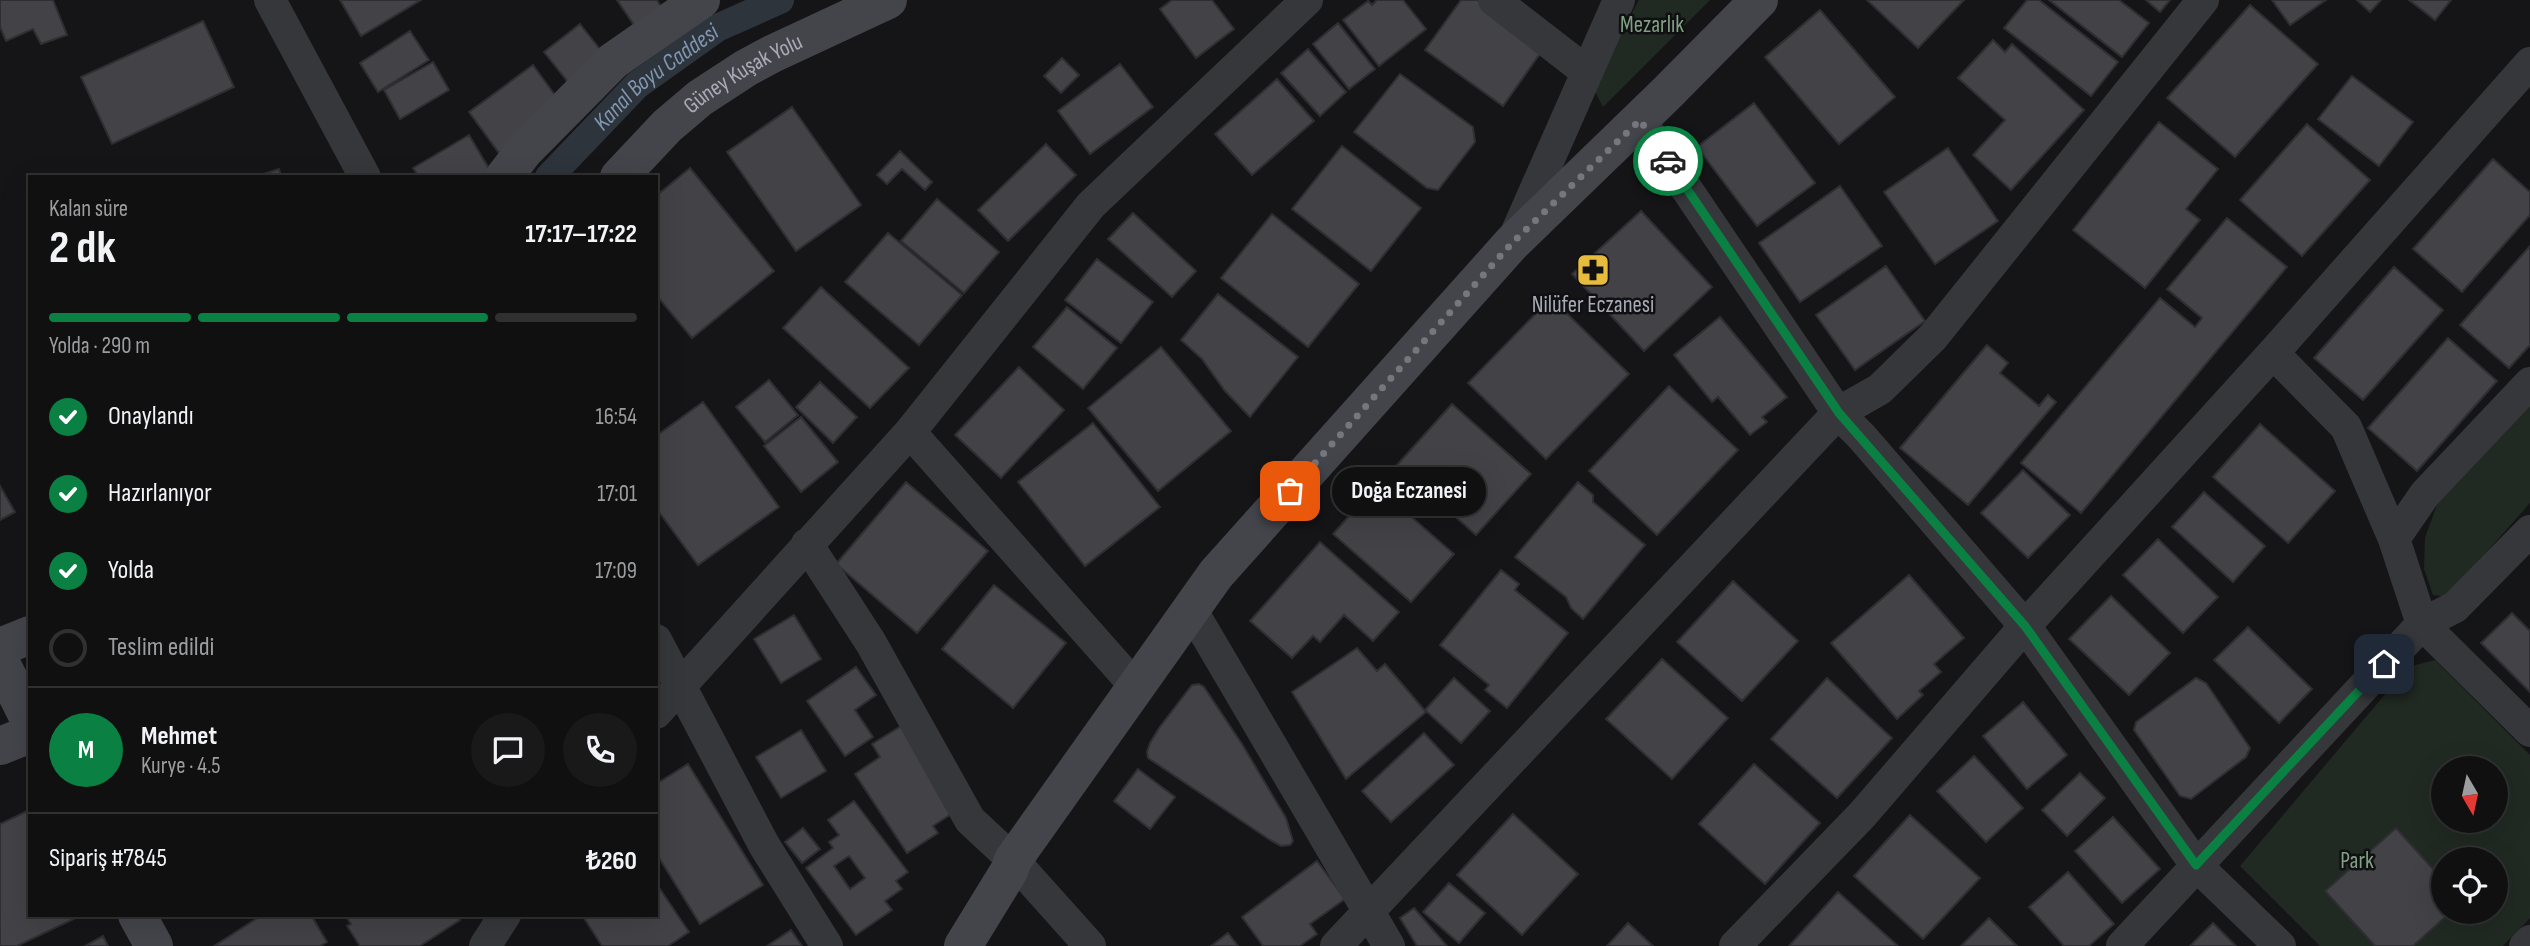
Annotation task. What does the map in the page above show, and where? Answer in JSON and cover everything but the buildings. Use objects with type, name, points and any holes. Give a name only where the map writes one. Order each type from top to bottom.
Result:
[{"type":"main road","name":"Güney Kuşak Yolu","points":[[621,175],[667,126],[700,98],[772,54],[888,0]]},
{"type":"main road","points":[[963,946],[1013,860],[1216,573],[1512,243],[1759,0]]},
{"type":"main road","points":[[506,175],[524,151],[613,61],[697,1]]},
{"type":"main road","points":[[0,647],[28,636]]},
{"type":"main road","points":[[0,661],[28,717]]},
{"type":"main road","points":[[0,746],[28,735]]},
{"type":"main road","points":[[138,917],[154,946]]},
{"type":"street","points":[[270,0],[364,175]]},
{"type":"street","points":[[658,711],[910,432],[1091,205],[1307,0]]},
{"type":"street","points":[[1494,0],[1587,72]]},
{"type":"street","points":[[1512,243],[1619,0]]},
{"type":"street","points":[[1336,946],[1839,413],[1880,389],[1933,337],[2203,0]]},
{"type":"street","points":[[1735,946],[1862,815],[2025,626],[2273,353],[2530,63]]},
{"type":"street","points":[[1640,120],[1839,413],[2025,626],[2196,865],[2280,946]]},
{"type":"street","points":[[2273,353],[2346,427],[2394,539],[2422,624],[2530,731]]},
{"type":"street","points":[[2394,539],[2425,494],[2530,383]]},
{"type":"street","points":[[910,432],[1136,687]]},
{"type":"street","points":[[2122,946],[2422,624],[2455,607],[2530,531]]},
{"type":"street","points":[[807,544],[871,643],[970,820],[1013,860],[1090,946]]},
{"type":"street","points":[[1191,609],[1389,946]]},
{"type":"street","points":[[658,644],[764,845],[827,946]]},
{"type":"street","points":[[485,946],[504,917]]},
{"type":"street","points":[[2525,946],[2530,941]]},
{"type":"green space","name":"Mezarlık","points":[[1639,0],[1710,0],[1603,107],[1592,86]]},
{"type":"green space","points":[[2530,401],[2530,503],[2447,597],[2433,595],[2424,569],[2425,538],[2439,499]]},
{"type":"green space","name":"Park","points":[[2435,660],[2530,755],[2530,918],[2503,946],[2320,946],[2240,866],[2408,667]]},
{"type":"waterway","name":"Kanal Boyu Caddesi","points":[[551,175],[637,85],[717,28],[780,0]]},
{"type":"way so far","points":[[1290,491],[1512,243],[1640,120],[1668,161]]},
{"type":"place","name":"Nilüfer Eczanesi","points":[[1593,270]]},
{"type":"place","name":"Doğa Eczanesi","points":[[1290,491]]},
{"type":"route","points":[[1668,161],[1839,413],[2025,626],[2196,865],[2384,664]]}]
